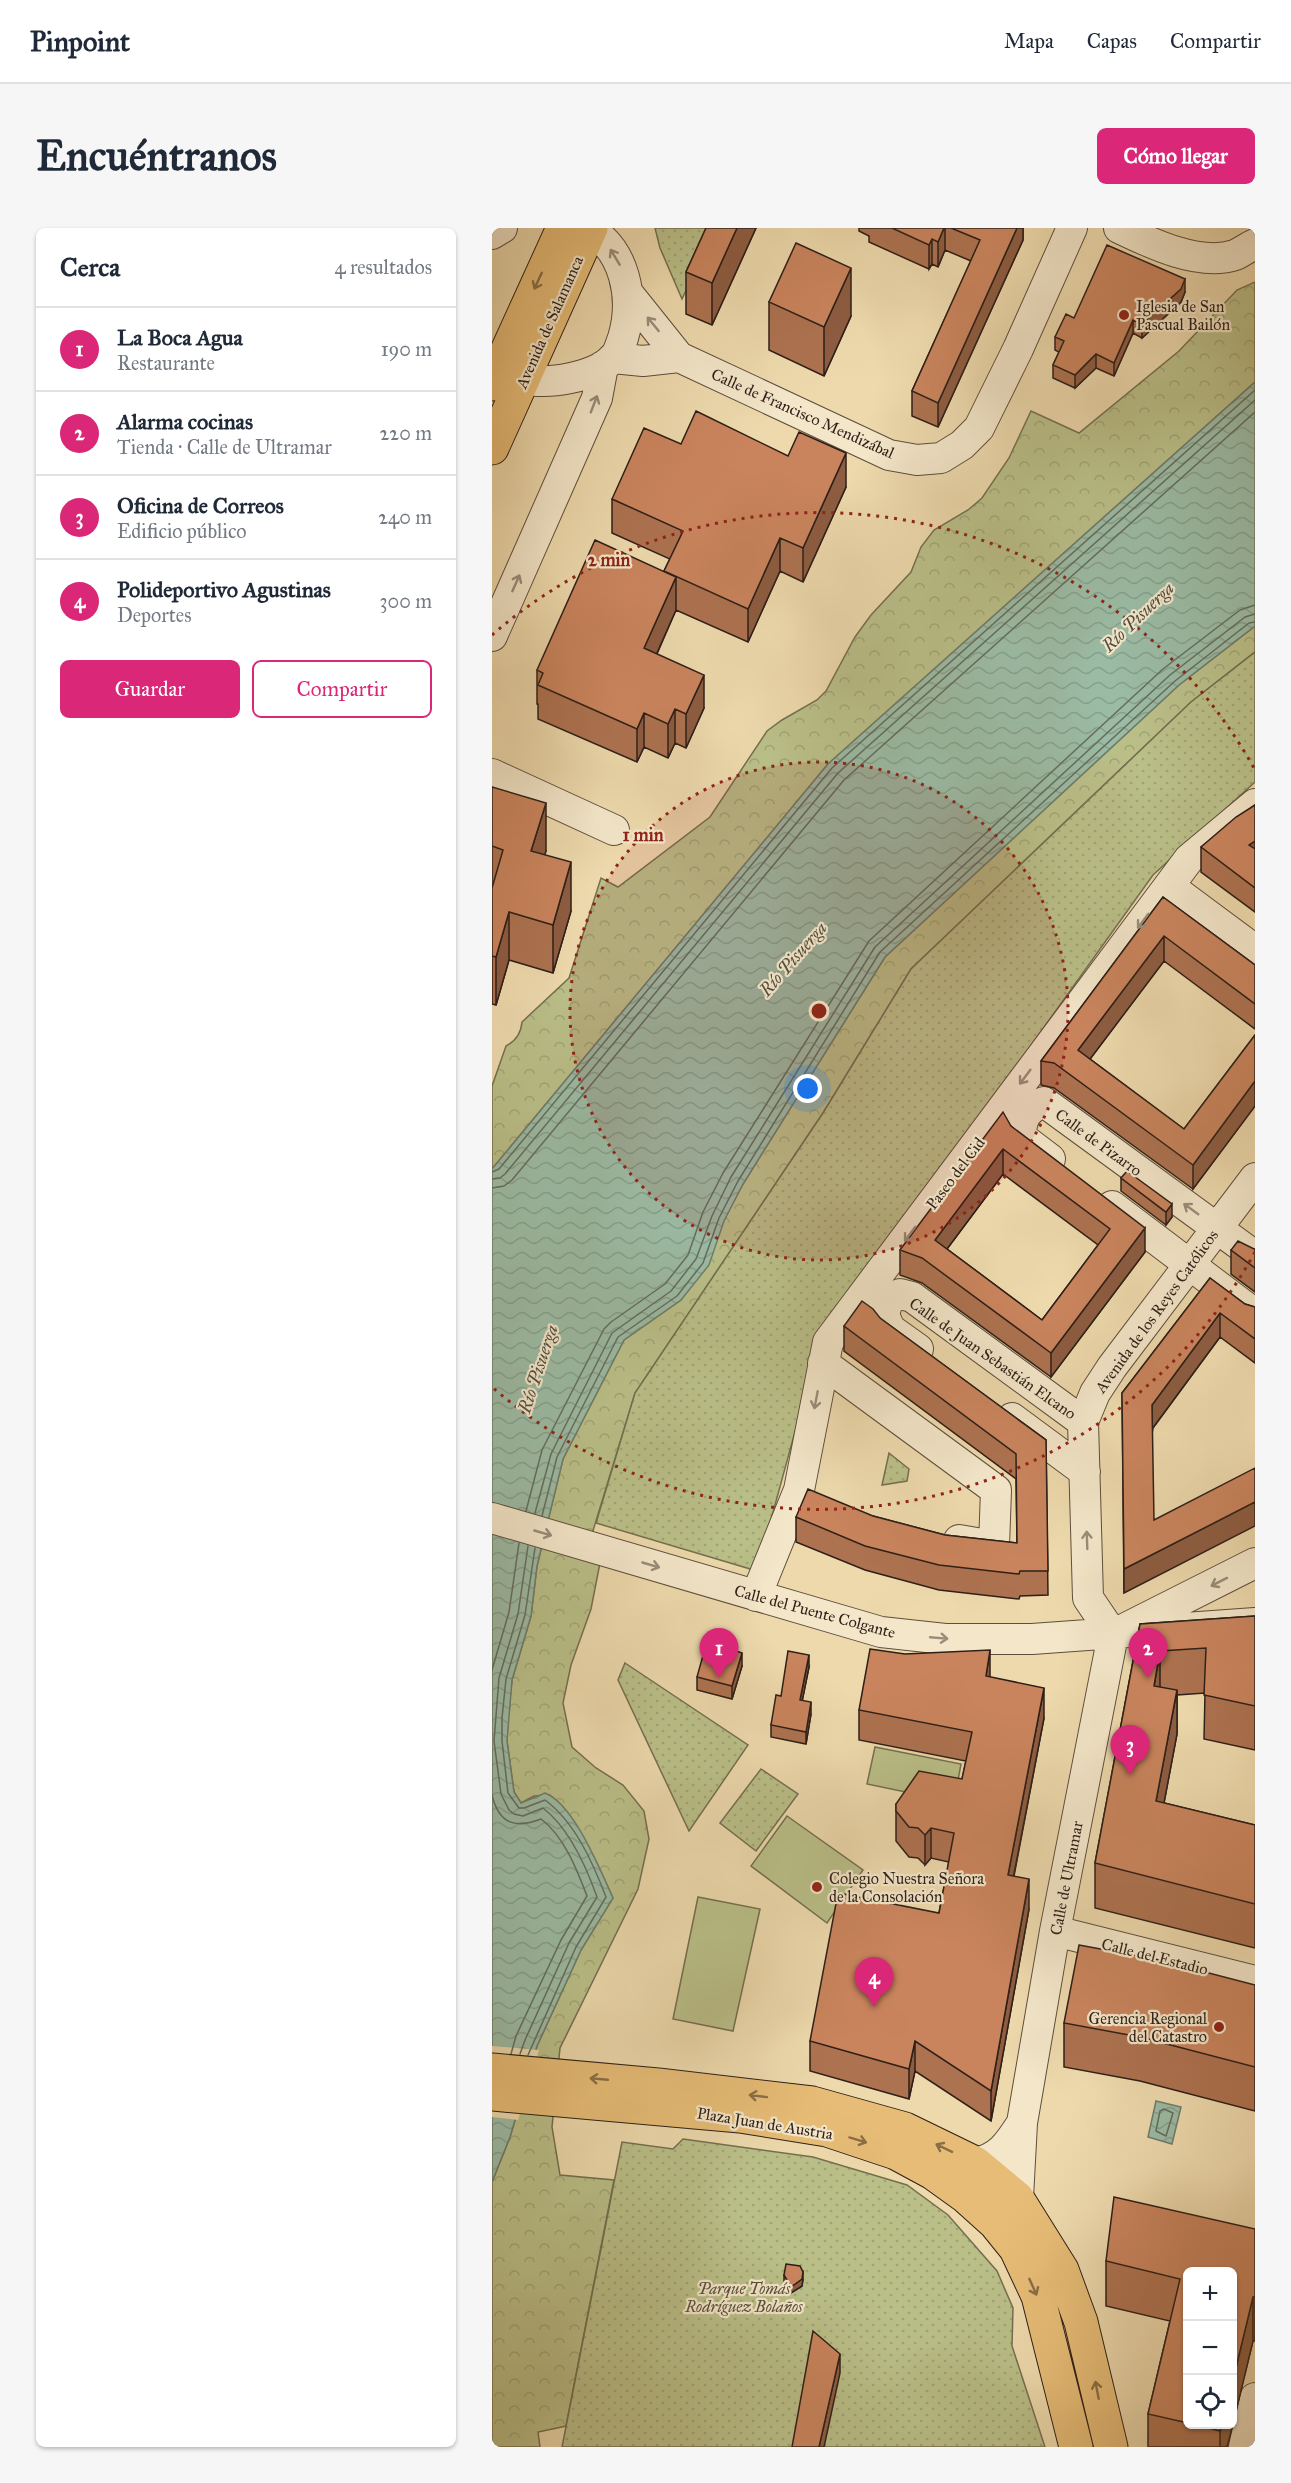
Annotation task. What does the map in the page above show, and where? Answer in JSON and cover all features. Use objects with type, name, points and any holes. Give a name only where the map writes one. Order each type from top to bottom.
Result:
[{"type":"main road","name":"Avenida de Salamanca","points":[[492,448],[502,373],[583,228]]},
{"type":"main road","points":[[492,2070],[657,2096]]},
{"type":"main road","points":[[492,2094],[657,2096]]},
{"type":"main road","name":"Plaza Juan de Austria","points":[[657,2096],[812,2103],[905,2129],[975,2163],[1017,2198],[1062,2270],[1081,2322],[1111,2447]]},
{"type":"main road","name":"Plaza Juan de Austria","points":[[657,2096],[740,2116],[826,2130],[896,2153],[933,2173],[964,2196],[995,2223],[1016,2248],[1038,2296],[1076,2447]]},
{"type":"street","points":[[492,234],[502,228]]},
{"type":"street","points":[[502,373],[549,381],[592,372],[608,362],[619,349],[625,331],[627,292],[621,267],[609,246],[583,228]]},
{"type":"street","name":"Calle de Francisco Mendizábal","points":[[627,292],[679,357],[889,455],[917,460],[941,458],[962,446],[979,429],[1018,349],[1072,228]]},
{"type":"street","points":[[1119,228],[1177,252],[1202,257],[1236,255],[1255,244]]},
{"type":"street","points":[[608,362],[679,357]]},
{"type":"street","points":[[492,636],[597,398],[608,362]]},
{"type":"street","points":[[492,774],[614,830]]},
{"type":"street","name":"Paseo del Cid","points":[[756,1596],[812,1496],[823,1363],[828,1342],[1189,859],[1255,804]]},
{"type":"street","points":[[1169,886],[1255,950]]},
{"type":"street","name":"Calle de Pizarro","points":[[1255,1256],[1044,1102],[1023,1117],[1021,1137],[1255,1314]]},
{"type":"street","name":"Avenida de los Reyes Católicos","points":[[1088,1598],[1083,1422],[1095,1393],[1112,1367],[1255,1178]]},
{"type":"street","name":"Calle de Juan Sebastián Elcano","points":[[936,1363],[890,1329],[884,1315],[888,1300],[900,1294],[912,1297],[1083,1422]]},
{"type":"street","points":[[823,1363],[996,1491],[994,1546],[938,1535]]},
{"type":"street","points":[[992,1404],[1085,1472]]},
{"type":"street","name":"Calle del Puente Colgante","points":[[492,1518],[881,1632],[945,1639],[1053,1637],[1113,1635],[1255,1623]]},
{"type":"street","points":[[1053,1637],[1088,1598],[1113,1635],[1255,1563]]},
{"type":"street","points":[[1182,1600],[1182,1616],[1194,1628]]},
{"type":"street","name":"Calle de Ultramar","points":[[1017,2198],[1022,2123],[1054,1939],[1113,1635]]},
{"type":"street","name":"Calle del Estadio","points":[[1054,1939],[1255,1981]]},
{"type":"street","name":"Calle del Estadio","points":[[1054,1939],[1255,2001]]},
{"type":"street","name":"Calle de Ultramar","points":[[975,2163],[987,2161],[1004,2150],[1022,2123]]},
{"type":"street","name":"Plaza Juan de Austria","points":[[1016,2248],[1017,2198]]},
{"type":"street","points":[[1244,2447],[1255,2398]]},
{"type":"green space","points":[[655,228],[716,228],[682,299],[660,248]]},
{"type":"green space","points":[[1255,282],[1255,382],[828,764],[492,1169],[492,1086],[506,1046],[517,1036],[522,1022],[569,978],[601,878],[618,887],[710,817],[767,731],[817,700],[826,691],[855,637],[871,615],[911,572],[921,547],[934,530],[968,510],[982,498],[1009,458],[1031,411],[1079,433],[1179,351],[1237,290]]},
{"type":"green space","points":[[1255,626],[1255,652],[1191,702],[911,969],[823,1113],[635,1393],[592,1534],[600,1563],[591,1609],[571,1665],[563,1703],[572,1747],[596,1768],[623,1785],[644,1811],[649,1839],[638,1889],[560,2048],[552,2127],[560,2175],[614,2180],[566,2426],[538,2432],[540,2447],[492,2447],[492,2182],[510,2137],[537,2046],[581,1950],[613,1898],[579,1831],[550,1795],[534,1796],[521,1803],[514,1792],[507,1741],[512,1680],[531,1616],[537,1566],[563,1459],[624,1340],[681,1300],[743,1184],[885,957],[1179,685]]},
{"type":"green space","points":[[1255,652],[1255,782],[1153,875],[820,1340],[757,1571],[596,1523],[635,1393],[823,1113],[911,969],[1191,702]]},
{"type":"green space","points":[[889,1453],[909,1469],[907,1481],[882,1485]]},
{"type":"green space","points":[[625,1663],[748,1745],[689,1831],[618,1680]]},
{"type":"green space","points":[[875,1747],[961,1764],[954,1802],[867,1784]]},
{"type":"green space","points":[[761,1769],[798,1794],[756,1851],[720,1823]]},
{"type":"green space","points":[[787,1816],[863,1870],[827,1923],[751,1866]]},
{"type":"green space","points":[[698,1897],[760,1909],[733,2031],[673,2019]]},
{"type":"green space","name":"Parque Tomás Rodríguez Bolaños","points":[[683,2139],[813,2157],[907,2185],[948,2215],[997,2271],[1013,2308],[1012,2346],[1045,2447],[562,2447],[622,2142],[673,2149]]},
{"type":"water","name":"Río Pisuerga","points":[[1255,382],[1255,626],[1179,685],[885,957],[743,1184],[724,1221],[709,1265],[681,1300],[624,1340],[563,1459],[537,1566],[531,1616],[512,1680],[507,1741],[514,1792],[521,1803],[545,1793],[566,1810],[585,1839],[613,1898],[581,1950],[537,2046],[510,2137],[492,2182],[492,1169],[828,764]]},
{"type":"water","points":[[1156,2101],[1181,2107],[1172,2144],[1148,2137]]},
{"type":"pier","points":[[492,2046],[539,2050],[518,2120],[492,2117]]},
{"type":"building","points":[[706,228],[737,228],[712,283],[686,272]]},
{"type":"building","points":[[892,228],[944,228],[938,242],[932,239],[929,245]]},
{"type":"building","points":[[951,228],[1017,228],[938,403],[912,391],[980,240]]},
{"type":"building","points":[[796,243],[851,268],[824,327],[769,302]]},
{"type":"building","name":"Iglesia de San Pascual Bailón","points":[[1107,245],[1185,279],[1181,289],[1142,324],[1133,320],[1114,363],[1096,354],[1075,375],[1053,365],[1064,341],[1055,337],[1066,314],[1074,318]]},
{"type":"building","points":[[696,411],[788,456],[799,432],[846,453],[803,548],[780,538],[748,609],[664,571],[683,531],[612,499],[644,428],[681,444]]},
{"type":"building","points":[[595,540],[676,577],[644,648],[704,675],[686,714],[675,709],[668,724],[644,713],[637,729],[538,685],[543,673],[537,670]]},
{"type":"building","points":[[492,787],[546,803],[531,851],[571,862],[553,925],[509,912],[496,957],[492,956],[492,888],[503,850],[492,846]]},
{"type":"building","points":[[1255,805],[1255,841],[1249,845],[1255,849],[1255,888],[1201,847],[1236,817]]},
{"type":"building","points":[[1163,897],[1255,965],[1255,1004],[1164,936],[1078,1050],[1184,1129],[1255,1035],[1255,1081],[1193,1165],[1054,1063],[1041,1061]]},
{"type":"building","points":[[1003,1112],[1011,1126],[1145,1228],[1051,1353],[922,1258],[900,1250]],"holes":[[[1003,1149],[1110,1229],[1042,1320],[935,1240]]]},
{"type":"building","points":[[1127,1171],[1172,1204],[1166,1212],[1121,1178]]},
{"type":"building","points":[[1238,1241],[1255,1249],[1255,1268],[1231,1250]]},
{"type":"building","points":[[1210,1278],[1245,1304],[1255,1307],[1255,1339],[1220,1313],[1152,1405],[1154,1520],[1255,1468],[1255,1502],[1124,1569],[1122,1393]]},
{"type":"building","points":[[862,1301],[880,1318],[1046,1440],[1048,1571],[1020,1571],[1019,1574],[939,1565],[865,1546],[796,1517],[808,1489],[873,1516],[945,1535],[1017,1543],[1016,1454],[844,1326]]},
{"type":"building","points":[[1255,1616],[1255,1706],[1204,1695],[1206,1648],[1160,1651],[1154,1686],[1177,1690],[1156,1801],[1255,1825],[1255,1904],[1095,1863],[1140,1624]]},
{"type":"building","points":[[707,1641],[742,1653],[732,1686],[697,1677]]},
{"type":"building","points":[[870,1649],[905,1654],[990,1650],[986,1676],[1044,1688],[1008,1875],[1029,1879],[991,2091],[915,2041],[909,2069],[810,2041],[838,1893],[939,1913],[954,1833],[931,1828],[925,1835],[918,1828],[909,1827],[896,1811],[896,1804],[919,1771],[962,1779],[972,1732],[859,1710]]},
{"type":"building","points":[[788,1651],[809,1655],[800,1700],[811,1702],[806,1732],[771,1725],[776,1695],[781,1696]]},
{"type":"building","points":[[1079,1945],[1155,1959],[1255,1985],[1255,2067],[1140,2037],[1064,2023]]},
{"type":"building","points":[[1114,2197],[1255,2229],[1255,2297],[1253,2297],[1237,2363],[1237,2267],[1183,2267],[1183,2422],[1148,2414],[1180,2279],[1106,2261]]},
{"type":"building","points":[[786,2264],[800,2266],[803,2272],[802,2279],[791,2287],[784,2275]]},
{"type":"building","points":[[813,2331],[840,2354],[819,2447],[792,2447]]},
{"type":"place","name":"Iglesia de San Pascual Bailón","points":[[1124,315]]},
{"type":"place","name":"La Boca Agua","points":[[719,1678]]},
{"type":"place","name":"Alarma cocinas","points":[[1148,1678]]},
{"type":"place","name":"Oficina de Correos","points":[[1130,1775]]},
{"type":"place","name":"Colegio Nuestra Señora de la Consolación","points":[[817,1887]]},
{"type":"place","name":"Polideportivo Agustinas","points":[[874,2007]]},
{"type":"place","name":"Gerencia Regional del Catastro","points":[[1219,2027]]}]
